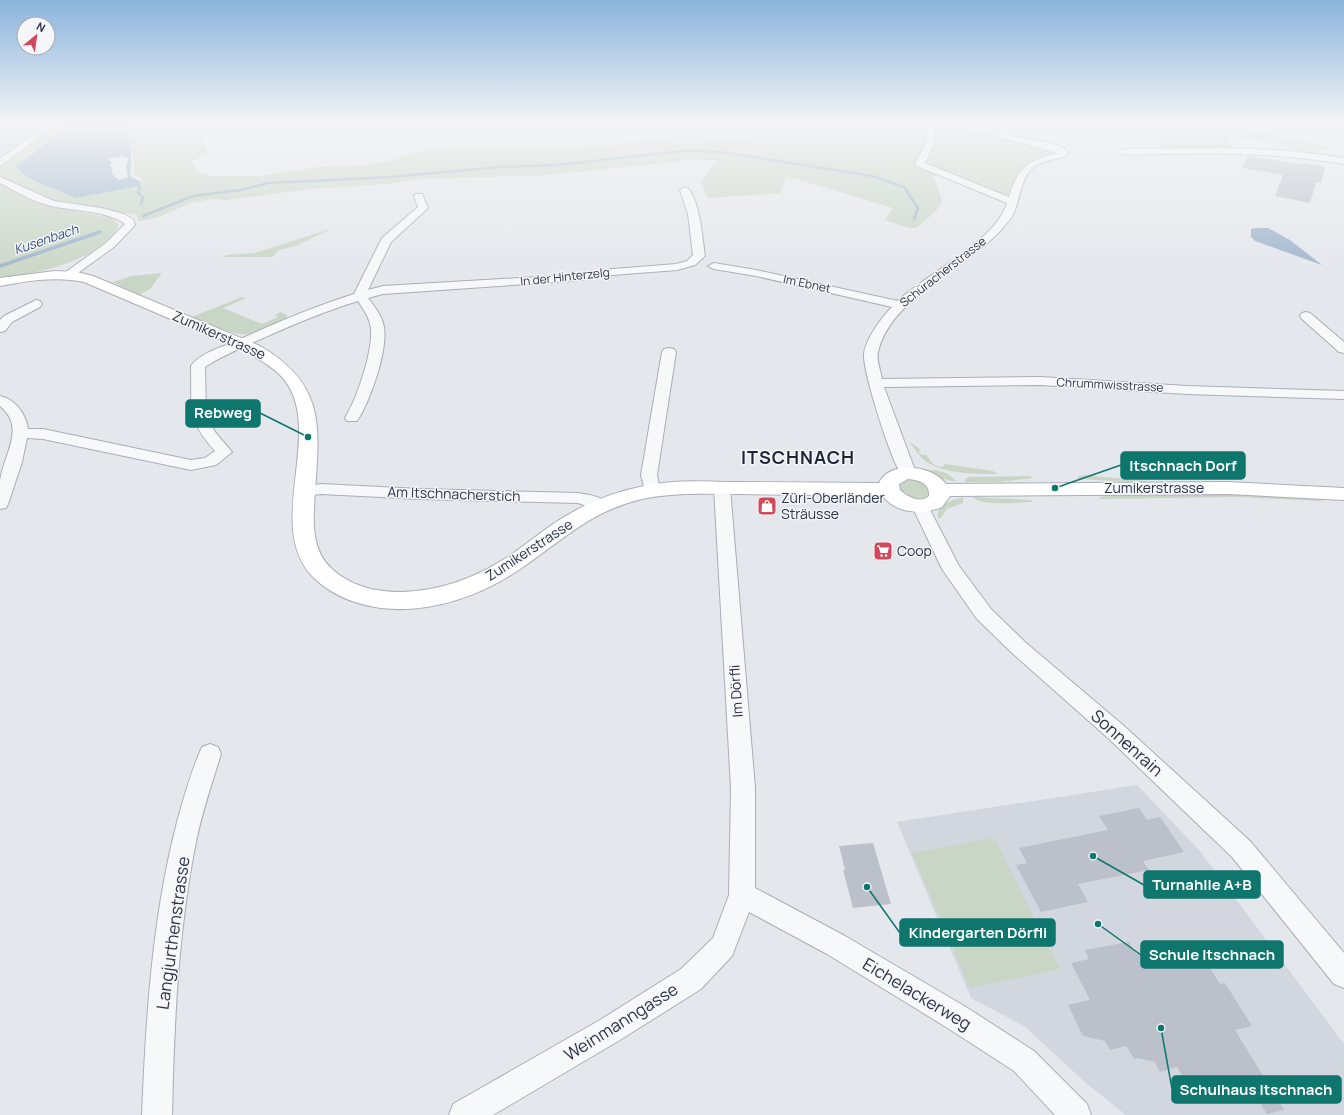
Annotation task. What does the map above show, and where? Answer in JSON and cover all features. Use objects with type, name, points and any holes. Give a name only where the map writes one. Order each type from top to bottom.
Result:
[{"type":"main road","name":"Zumikerstrasse","points":[[0,282],[33,277],[78,277],[102,285],[241,343],[277,364],[289,375],[300,392],[308,421],[306,491],[303,525],[304,539],[313,562],[325,576],[344,588],[370,598],[391,600],[433,597],[463,590],[511,565],[558,530],[601,506],[652,491],[722,488],[887,489]]},
{"type":"main road","points":[[908,473],[928,478],[936,483],[940,490],[941,496],[937,501],[920,506],[899,501],[891,496],[887,489],[888,483],[892,478],[908,473]]},
{"type":"main road","name":"Zumikerstrasse","points":[[940,490],[1228,488],[1344,494]]},
{"type":"street","points":[[946,175],[1011,201]]},
{"type":"street","name":"Schüracherstrasse","points":[[908,473],[887,420],[875,383],[871,354],[883,325],[899,305],[979,246],[998,227],[1010,211],[1011,201],[1021,175]]},
{"type":"street","points":[[0,180],[51,203],[110,213],[129,221],[130,225],[121,235],[67,276]]},
{"type":"street","points":[[0,186],[11,185]]},
{"type":"street","name":"In der Hinterzelg","points":[[360,295],[383,290],[571,278],[613,272],[677,268],[691,263],[698,256],[691,202],[685,190]]},
{"type":"street","points":[[20,433],[43,434],[191,465],[210,462],[224,452],[208,434],[199,415],[198,366],[211,357],[241,343],[360,295],[386,240],[423,208],[419,196]]},
{"type":"street","points":[[33,277],[95,256]]},
{"type":"street","name":"Im Ebnet","points":[[714,266],[756,273],[899,305]]},
{"type":"street","points":[[352,418],[376,354],[377,327],[374,315],[360,295]]},
{"type":"street","points":[[0,328],[8,319],[36,304]]},
{"type":"street","points":[[1306,316],[1344,350]]},
{"type":"street","points":[[652,491],[649,474],[669,352]]},
{"type":"street","name":"Chrummwisstrasse","points":[[875,383],[1041,381],[1187,390],[1344,395]]},
{"type":"street","points":[[0,400],[12,409],[18,418],[20,433],[0,504]]},
{"type":"street","name":"Im Dörfli","points":[[722,488],[743,788],[742,895]]},
{"type":"street","name":"Am Itschnacherstich","points":[[306,491],[321,489],[428,494],[578,498],[590,500],[601,506]]},
{"type":"street","name":"Sonnenrain","points":[[920,506],[950,569],[984,614],[1018,647],[1116,732],[1241,849],[1344,974]]},
{"type":"street","name":"Langjurthenstrasse","points":[[157,1115],[164,982],[178,875],[199,783],[210,754]]},
{"type":"street","name":"Weinmanngasse","points":[[477,1111],[691,979],[724,947],[742,895]]},
{"type":"street","name":"Eichelackerweg","points":[[742,895],[836,945],[956,1017],[1024,1061],[1076,1115]]},
{"type":"shaded area","points":[[1137,785],[1200,851],[1344,1044],[1344,1115],[1126,1115],[1087,1084],[1024,1026],[971,998],[897,822]]},
{"type":"green space","points":[[0,175],[25,175],[37,182],[76,198],[140,186],[142,183],[140,178],[135,175],[548,175],[422,179],[387,184],[309,189],[227,200],[212,199],[191,203],[156,218],[139,221],[136,214],[126,214],[83,205],[63,204],[54,207],[112,218],[118,224],[118,228],[93,250],[79,258],[49,269],[0,279]]},
{"type":"green space","points":[[706,175],[1026,175],[1011,201],[943,176],[933,176],[942,202],[936,211],[916,228],[909,228],[885,220],[893,208],[786,176],[781,193],[707,198],[701,180]]},
{"type":"green space","points":[[333,228],[296,246],[279,250],[272,257],[223,257],[226,255],[255,253]]},
{"type":"green space","points":[[162,273],[150,289],[139,295],[113,282],[132,276]]},
{"type":"green space","points":[[242,297],[246,298],[223,308],[262,324],[278,317],[275,315],[280,312],[287,315],[287,318],[252,334],[244,334],[229,332],[192,317]]},
{"type":"green space","points":[[909,441],[921,450],[918,451],[922,455],[926,455],[934,465],[942,467],[945,464],[993,471],[998,474],[963,473],[945,470],[930,464],[924,460]]},
{"type":"green space","points":[[924,469],[946,473],[956,482],[940,478]]},
{"type":"green space","points":[[1084,475],[1147,481],[1152,483],[1078,479],[1079,476]]},
{"type":"green space","points":[[1029,476],[1034,478],[999,482],[965,482],[968,477]]},
{"type":"green space","points":[[909,479],[916,480],[927,485],[930,493],[928,496],[916,499],[909,497],[898,490],[899,483]]},
{"type":"green space","points":[[1115,495],[1239,495],[1320,499],[1322,501],[1237,497],[1100,499],[1099,497]]},
{"type":"green space","points":[[963,497],[963,503],[947,509],[941,518],[938,519],[939,510],[942,506],[949,501]]},
{"type":"green space","points":[[973,497],[1031,500],[1032,502],[992,503],[977,500]]},
{"type":"green space","points":[[994,838],[1060,969],[970,988],[912,853]]},
{"type":"water","points":[[25,175],[113,175],[119,180],[130,175],[141,182],[140,186],[76,198],[37,182]]},
{"type":"water","points":[[1268,228],[1290,240],[1322,265],[1255,241],[1251,237],[1251,229]]},
{"type":"building","points":[[1283,175],[1323,175],[1321,183],[1316,182],[1310,203],[1275,196]]},
{"type":"building","points":[[1139,808],[1147,820],[1160,817],[1184,852],[1143,861],[1149,870],[1078,884],[1088,902],[1041,912],[1016,865],[1027,863],[1019,848],[1108,830],[1099,816]]},
{"type":"building","points":[[873,843],[891,904],[853,908],[843,870],[845,870],[839,846]]},
{"type":"building","points":[[1129,942],[1136,954],[1194,943],[1220,984],[1225,983],[1252,1026],[1235,1030],[1284,1110],[1267,1114],[1261,1104],[1243,1101],[1238,1102],[1229,1088],[1213,1092],[1208,1083],[1189,1079],[1185,1080],[1177,1067],[1160,1072],[1155,1062],[1138,1058],[1134,1059],[1126,1046],[1110,1050],[1105,1041],[1083,1036],[1068,1005],[1090,1000],[1071,963],[1089,959],[1085,950]]},
{"type":"waterway","name":"Kusenbach","points":[[143,216],[193,196],[241,190],[268,183],[412,175]]},
{"type":"waterway","name":"Kusenbach","points":[[866,175],[904,187],[918,208],[914,219]]},
{"type":"waterway","points":[[140,187],[138,193],[143,197],[141,204]]},
{"type":"waterway","name":"Kusenbach","points":[[0,266],[100,232]]},
{"type":"place","name":"Rebweg","points":[[308,437]]},
{"type":"place","name":"Itschnach Dorf","points":[[1055,488]]},
{"type":"place","name":"Züri-Oberländer Sträusse","points":[[767,506]]},
{"type":"place","name":"Coop","points":[[883,551]]},
{"type":"place","name":"Turnahlle A+B","points":[[1093,856]]},
{"type":"place","name":"Kindergarten Dörfli","points":[[867,887]]},
{"type":"place","name":"Schule Itschnach","points":[[1098,924]]},
{"type":"place","name":"Schulhaus Itschnach","points":[[1161,1028]]},
{"type":"district","name":"ITSCHNACH","points":[[798,458]]}]
